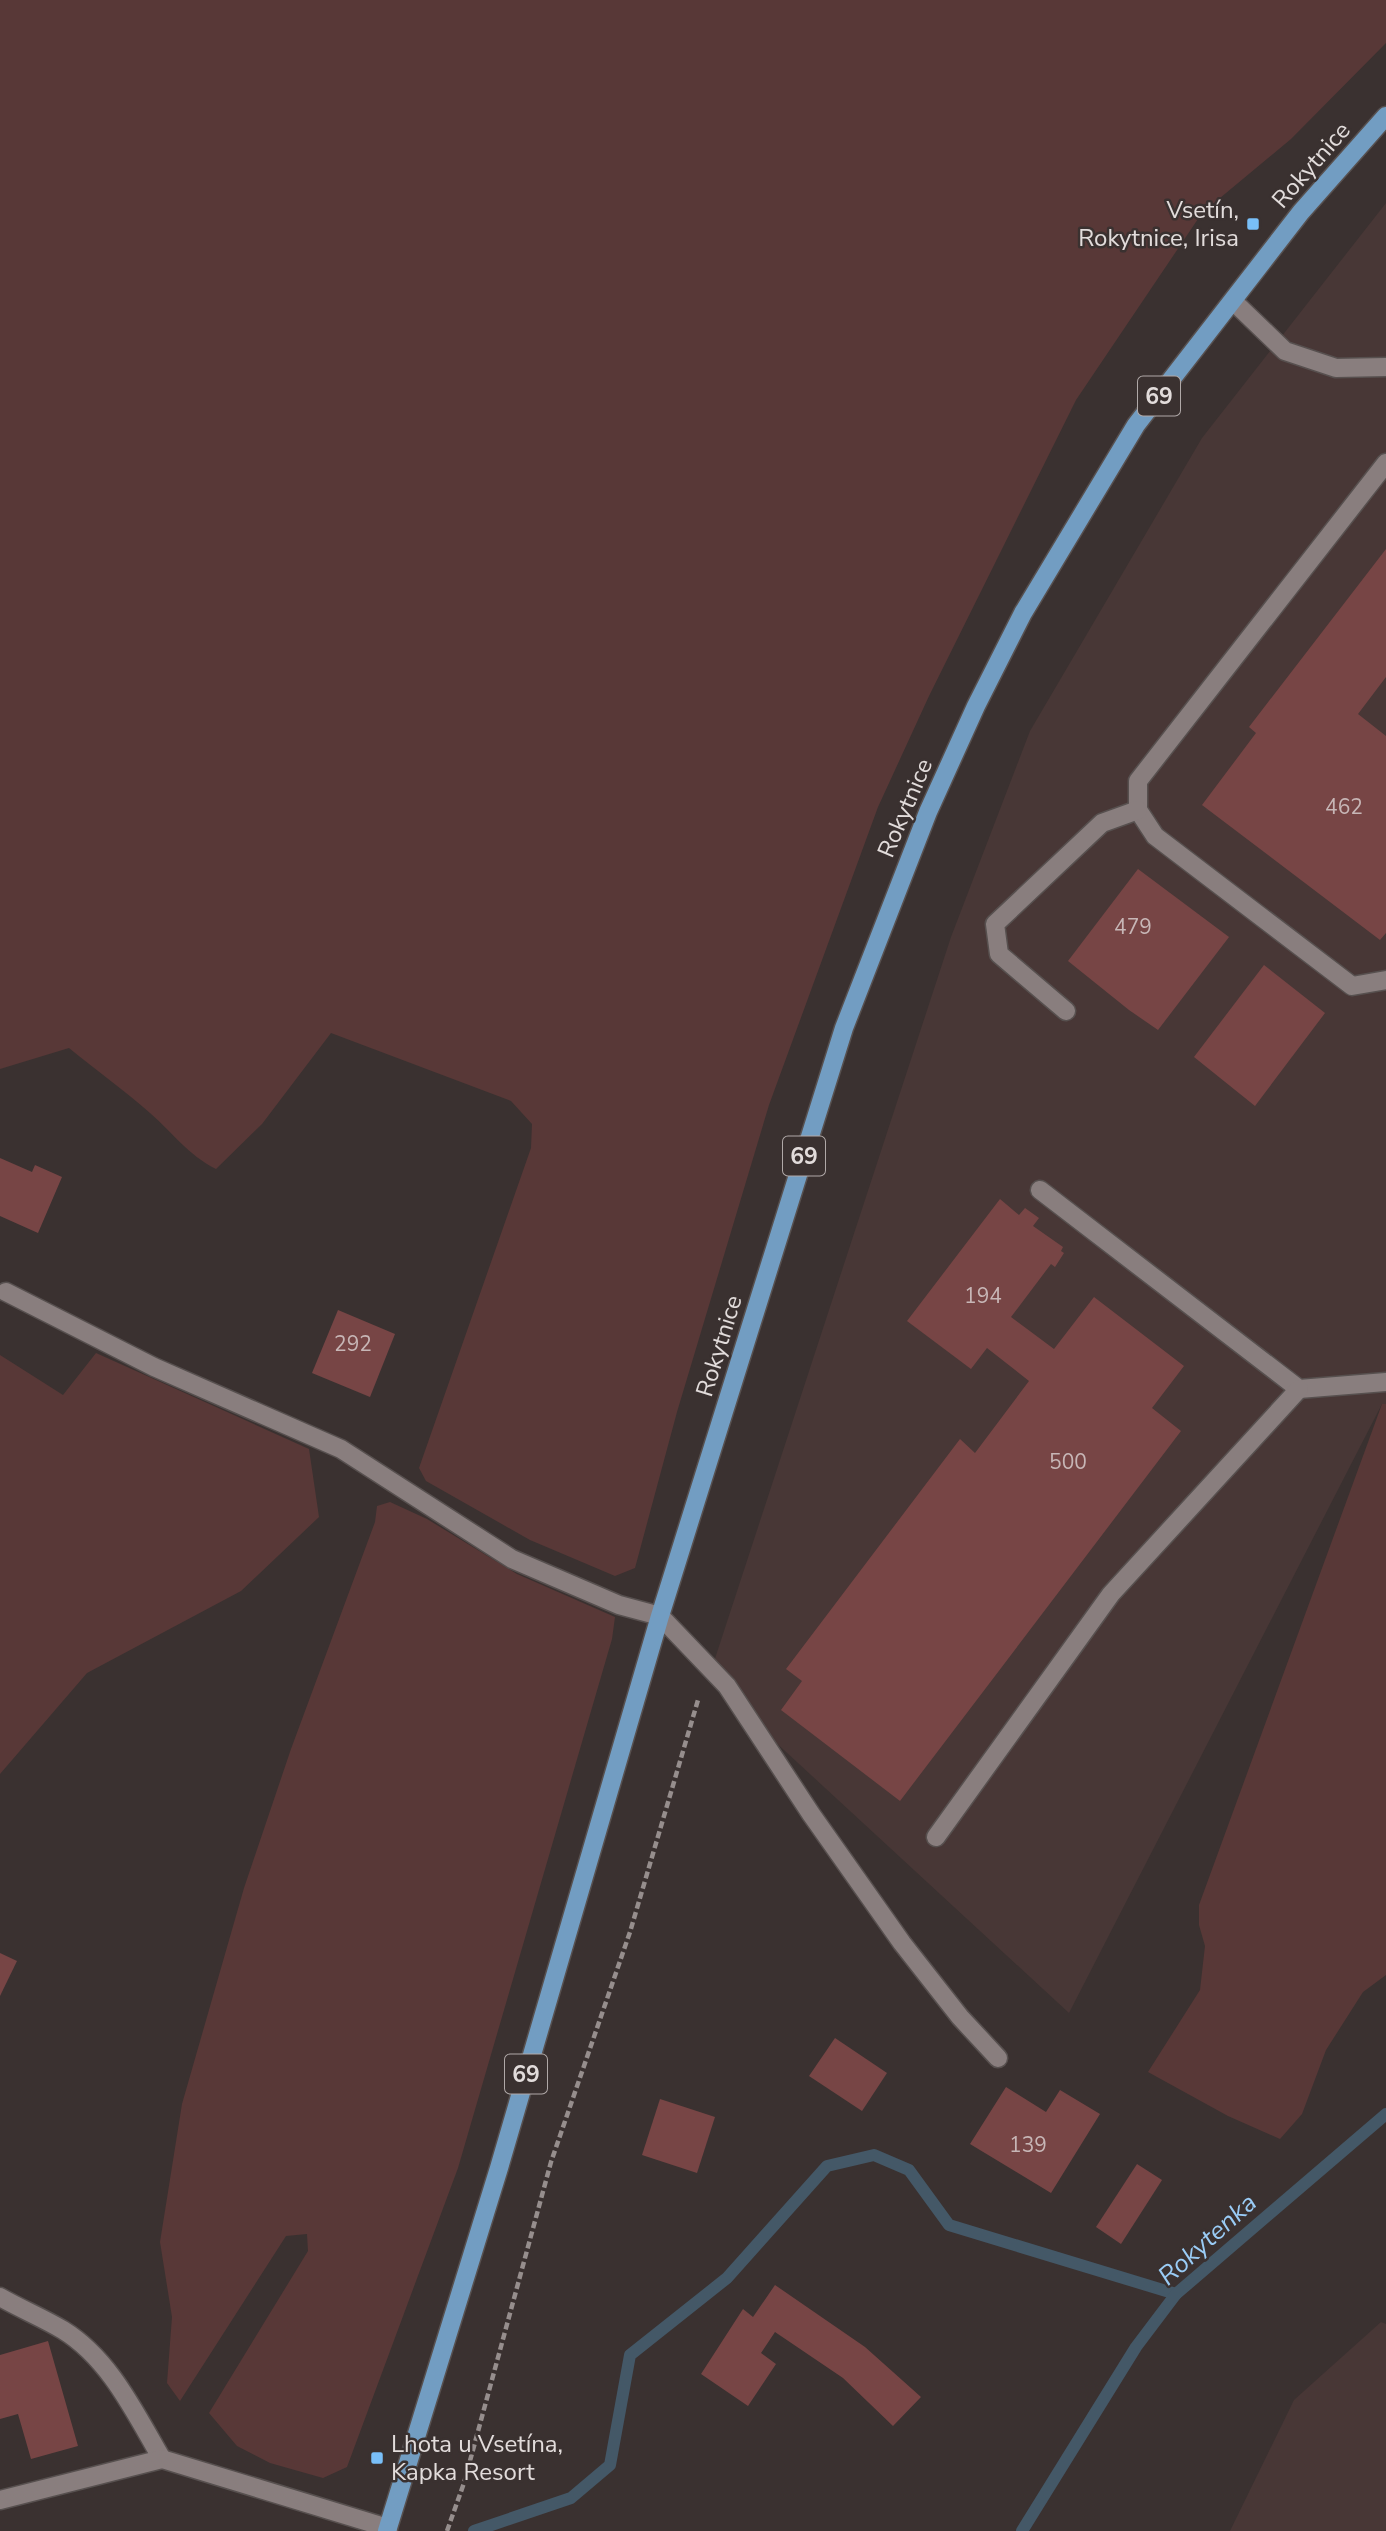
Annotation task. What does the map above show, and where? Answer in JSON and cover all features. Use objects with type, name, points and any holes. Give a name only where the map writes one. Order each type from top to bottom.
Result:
[{"type":"main road","name":"Rokytnice","points":[[660,1616],[845,1028],[928,812],[976,706],[1023,613],[1136,425],[1301,212],[1386,116]]},
{"type":"main road","name":"69","points":[[388,2529],[503,2155],[660,1616]]},
{"type":"street","points":[[1233,301],[1285,351],[1336,368],[1386,367]]},
{"type":"street","points":[[1386,463],[1138,781],[1138,810],[1154,836],[1352,986],[1386,980]]},
{"type":"street","points":[[1066,1011],[999,954],[995,924],[1102,823],[1138,810]]},
{"type":"street","points":[[1040,1190],[1298,1389],[1386,1382]]},
{"type":"street","points":[[6,1293],[154,1367],[341,1449],[512,1559],[619,1605],[660,1616],[727,1686],[811,1814],[902,1943],[960,2017],[998,2058]]},
{"type":"street","points":[[936,1837],[1111,1594],[1298,1389]]},
{"type":"street","points":[[0,2297],[65,2331],[101,2362],[127,2399],[162,2459]]},
{"type":"street","points":[[0,2500],[162,2459],[388,2529]]},
{"type":"path","points":[[447,2531],[551,2162],[631,1932],[708,1666]]},
{"type":"shaded area","points":[[0,0],[1386,0],[1386,43],[1291,139],[1202,213],[1076,400],[929,696],[878,807],[769,1105],[677,1412],[635,1568],[615,1576],[530,1540],[426,1481],[419,1468],[531,1148],[532,1124],[511,1101],[331,1033],[262,1124],[216,1169],[189,1150],[159,1121],[69,1048],[0,1069]]},
{"type":"shaded area","points":[[1386,203],[1386,1404],[1382,1404],[1069,2013],[708,1680],[951,937],[1030,731],[1202,438]]},
{"type":"shaded area","points":[[96,1353],[309,1449],[319,1517],[241,1591],[87,1673],[0,1774],[0,1355],[63,1395]]},
{"type":"shaded area","points":[[1382,1404],[1386,1404],[1386,1975],[1363,1992],[1326,2050],[1302,2114],[1280,2139],[1228,2116],[1148,2072],[1200,1990],[1205,1946],[1199,1925],[1199,1905]]},
{"type":"shaded area","points":[[390,1502],[427,1519],[517,1574],[615,1617],[612,1639],[458,2168],[347,2467],[323,2478],[270,2463],[237,2446],[209,2413],[308,2251],[307,2234],[286,2236],[180,2401],[167,2383],[172,2317],[160,2242],[182,2104],[244,1888],[291,1749],[375,1522],[377,1506]]},
{"type":"shaded area","points":[[1381,2322],[1386,2324],[1386,2531],[1230,2531],[1294,2400]]},
{"type":"building","points":[[1386,549],[1386,677],[1358,714],[1386,736],[1386,933],[1380,940],[1202,805],[1256,733],[1249,727]]},
{"type":"building","points":[[1138,869],[1229,937],[1158,1030],[1068,961]]},
{"type":"building","points":[[1264,965],[1325,1013],[1255,1106],[1194,1057]]},
{"type":"building","points":[[0,1158],[32,1172],[35,1165],[62,1177],[38,1233],[0,1216]]},
{"type":"building","points":[[1000,1199],[1019,1215],[1025,1208],[1039,1218],[1033,1226],[1063,1247],[1061,1251],[1064,1253],[1055,1267],[1051,1264],[1011,1317],[1054,1349],[1094,1297],[1184,1366],[1152,1408],[1181,1431],[900,1801],[781,1710],[802,1681],[786,1669],[960,1439],[975,1453],[1029,1381],[987,1348],[971,1369],[907,1321]]},
{"type":"building","points":[[338,1310],[395,1334],[370,1397],[312,1373]]},
{"type":"building","points":[[0,1953],[17,1961],[0,1996]]},
{"type":"building","points":[[835,2038],[887,2073],[862,2111],[809,2076]]},
{"type":"building","points":[[1006,2087],[1046,2112],[1060,2090],[1100,2114],[1051,2193],[970,2144]]},
{"type":"building","points":[[660,2099],[715,2117],[697,2173],[642,2155]]},
{"type":"building","points":[[1137,2164],[1162,2180],[1121,2244],[1096,2227]]},
{"type":"building","points":[[775,2285],[865,2347],[921,2397],[893,2426],[843,2378],[775,2332],[761,2353],[776,2364],[748,2406],[701,2374],[743,2309],[753,2317]]},
{"type":"building","points":[[48,2341],[78,2446],[31,2459],[18,2414],[0,2419],[0,2355]]},
{"type":"waterway","name":"Rokytenka","points":[[1022,2531],[1136,2347],[1176,2294],[1386,2114]]},
{"type":"waterway","points":[[474,2531],[571,2498],[610,2465],[630,2355],[727,2278],[827,2166],[874,2155],[909,2170],[949,2225],[1176,2294]]},
{"type":"place","name":"Vsetín, Rokytnice, Irisa","points":[[1253,224]]},
{"type":"place","name":"Lhota u Vsetína, Kapka Resort","points":[[377,2458]]}]
